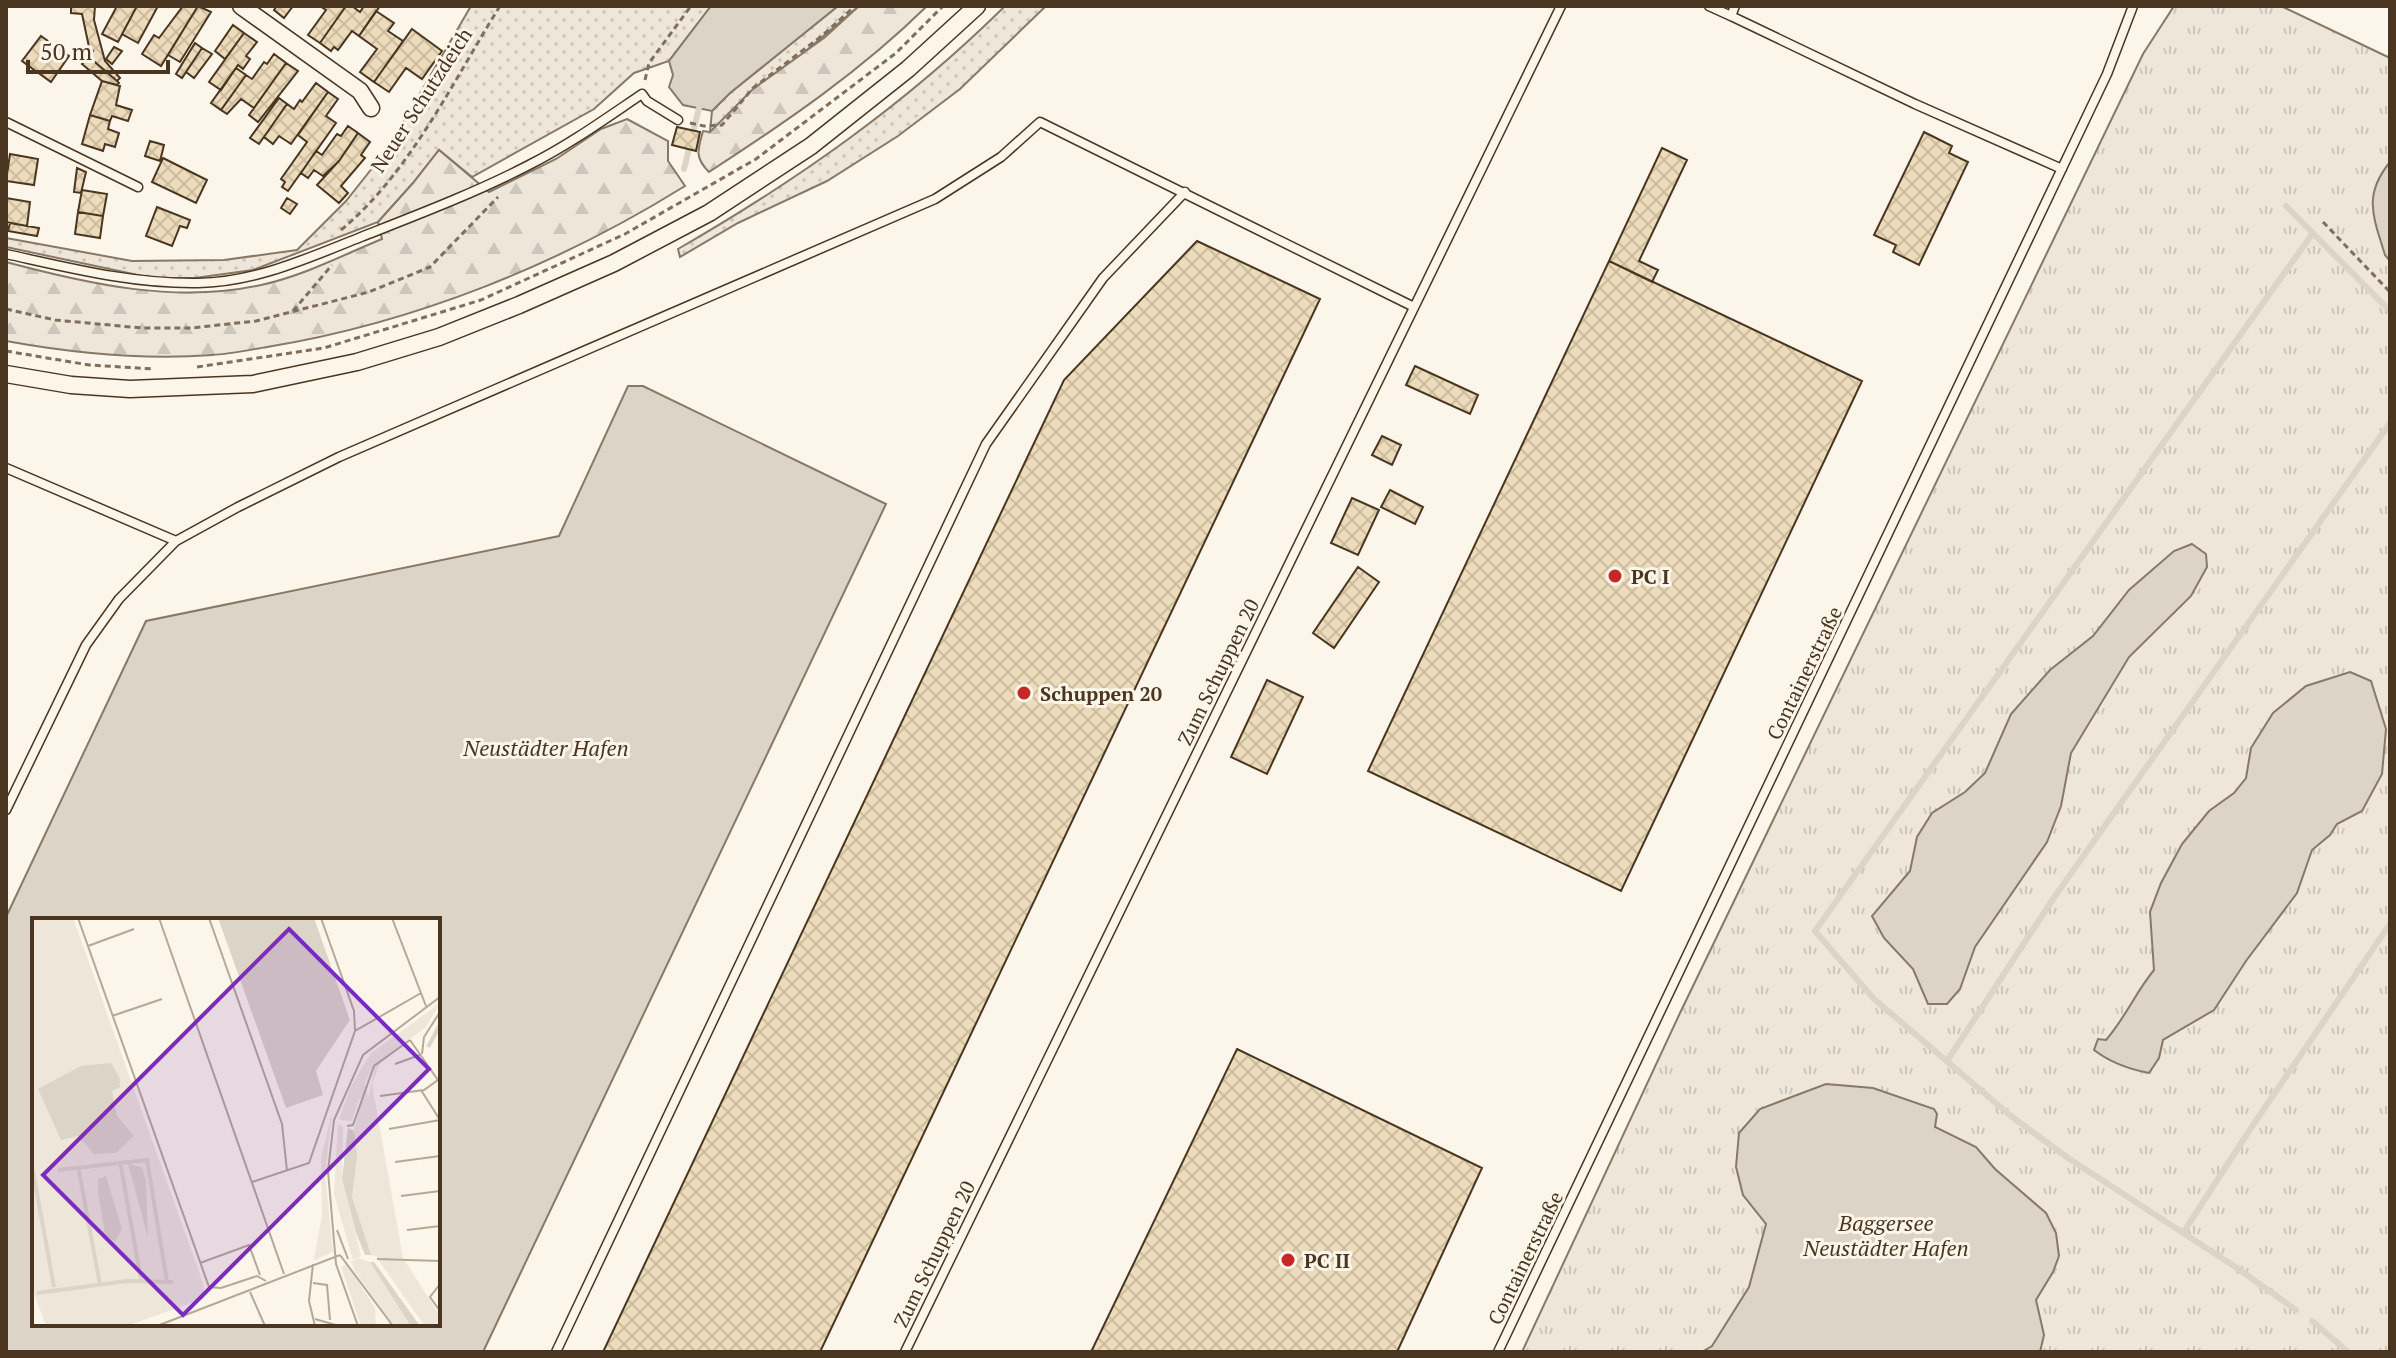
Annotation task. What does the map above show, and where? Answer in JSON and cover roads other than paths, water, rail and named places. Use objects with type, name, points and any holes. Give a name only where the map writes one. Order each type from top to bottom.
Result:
[{"type":"street","points":[[241,6],[360,91],[371,108]]},
{"type":"street","points":[[6,374],[71,385],[130,389],[253,384],[357,362],[439,337],[614,263],[709,213],[811,146],[908,69],[977,6]]},
{"type":"lane","name":"Zum Schuppen 20","points":[[905,1352],[1561,6]]},
{"type":"lane","points":[[1709,6],[1915,104],[2062,169]]},
{"type":"lane","points":[[1731,16],[1735,6]]},
{"type":"lane","name":"Containerstraße","points":[[1498,1352],[2107,74],[2133,6]]},
{"type":"lane","points":[[6,254],[156,283],[202,283],[254,276],[304,260],[422,213],[527,166],[566,145],[642,94],[647,101],[678,120]]},
{"type":"lane","points":[[6,122],[138,187]]},
{"type":"lane","points":[[6,810],[86,645],[119,599],[176,541],[339,457],[935,199],[1001,157],[1040,122],[1414,307]]},
{"type":"lane","points":[[556,1352],[986,444],[1103,278],[1185,192]]},
{"type":"lane","points":[[6,468],[176,541]]},
{"type":"water","points":[[711,6],[838,6],[712,111],[683,105],[669,87],[673,75],[669,61]]},
{"type":"water","points":[[2390,162],[2390,261],[2377,230],[2373,197],[2381,174]]},
{"type":"water","name":"Neustädter Hafen","points":[[628,386],[643,386],[886,504],[483,1352],[6,1352],[6,917],[146,621],[559,536]]},
{"type":"water","points":[[2192,544],[2206,554],[2207,567],[2191,596],[2129,657],[2071,753],[2061,806],[2047,842],[1975,947],[1960,989],[1947,1004],[1928,1004],[1913,969],[1884,938],[1872,916],[1910,871],[1917,837],[1932,813],[1965,792],[1985,773],[2011,714],[2050,670],[2093,636],[2129,590],[2174,551]]},
{"type":"water","points":[[2350,672],[2371,681],[2386,729],[2382,774],[2362,811],[2337,824],[2330,835],[2312,850],[2297,893],[2214,1010],[2163,1040],[2159,1058],[2149,1073],[2120,1065],[2100,1055],[2094,1050],[2098,1039],[2106,1040],[2154,970],[2150,912],[2182,844],[2209,811],[2234,793],[2246,778],[2251,748],[2273,713],[2306,686]]},
{"type":"water","name":"Baggersee Neustädter Hafen","points":[[1826,1084],[1873,1088],[1934,1109],[1937,1114],[1935,1127],[1976,1147],[1995,1169],[2046,1213],[2056,1233],[2059,1256],[2036,1300],[2044,1335],[2040,1352],[1702,1352],[1712,1346],[1749,1287],[1766,1224],[1743,1195],[1736,1167],[1739,1133],[1760,1109]]},
{"type":"waterway","points":[[684,169],[700,104]]},
{"type":"waterway","points":[[2286,206],[2390,311]]},
{"type":"waterway","points":[[2296,1310],[2068,1158],[2011,1116],[1874,999],[1815,931],[2313,233]]},
{"type":"waterway","points":[[1947,1061],[2053,899],[2390,423]]},
{"type":"waterway","points":[[2183,1233],[2390,924]]},
{"type":"waterway","points":[[2312,1321],[2348,1352]]},
{"type":"place","name":"PC I","points":[[1615,576]]},
{"type":"place","name":"Schuppen 20","points":[[1024,693]]},
{"type":"place","name":"PC II","points":[[1288,1260]]}]
